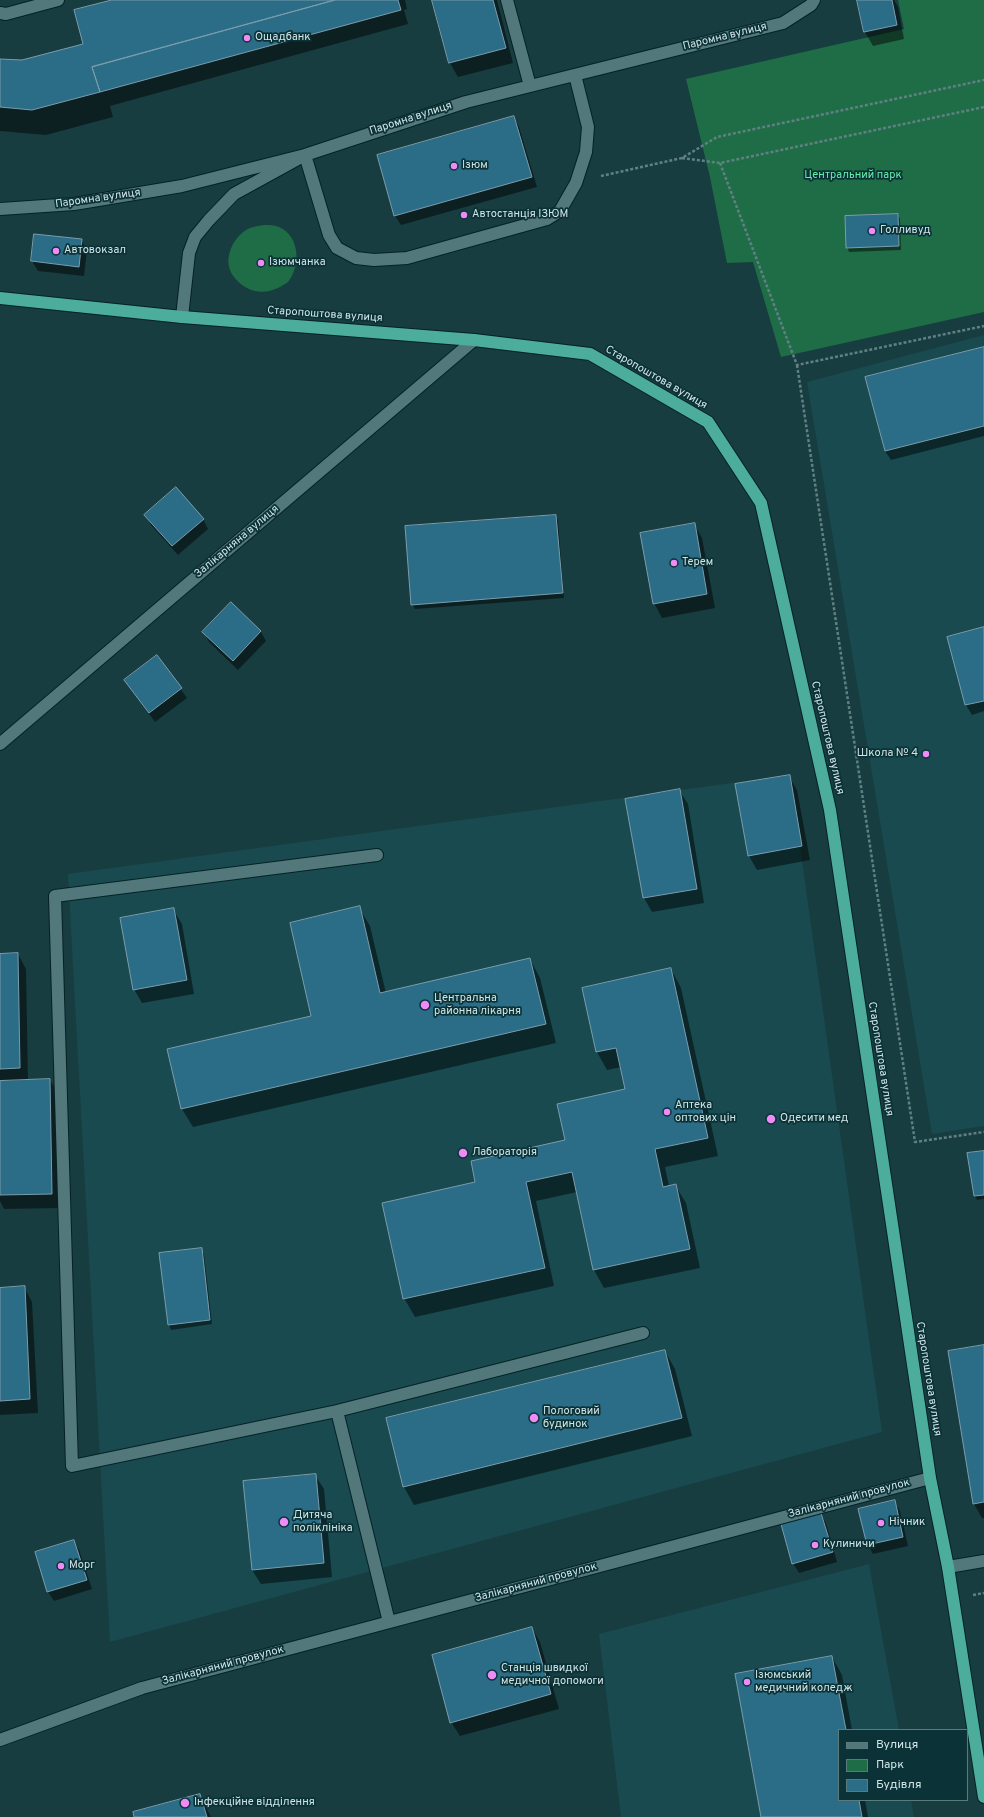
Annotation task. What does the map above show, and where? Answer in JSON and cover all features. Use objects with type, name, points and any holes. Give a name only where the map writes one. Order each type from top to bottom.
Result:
[{"type":"highway","name":"Старопоштова вулиця","points":[[0,298],[182,317],[474,340],[590,354],[708,422],[761,503],[830,810],[930,1478],[948,1567],[984,1797]]},
{"type":"street","points":[[0,13],[6,14],[58,0]]},
{"type":"street","points":[[507,0],[530,86]]},
{"type":"street","name":"Паромна вулиця","points":[[0,209],[74,204],[182,186],[305,155],[466,102],[783,23],[811,5],[814,0]]},
{"type":"street","points":[[182,317],[189,253],[194,237],[234,194],[305,155],[329,235],[337,248],[356,258],[374,260],[407,258],[547,219],[560,211],[576,183],[586,152],[588,127],[575,75]]},
{"type":"street","name":"Залікарняна вулиця","points":[[0,744],[474,340]]},
{"type":"street","points":[[377,855],[55,896],[72,1466],[338,1411],[643,1332]]},
{"type":"street","points":[[338,1411],[389,1622]]},
{"type":"street","name":"Залікарняний провулок","points":[[0,1740],[142,1688],[930,1478]]},
{"type":"street","points":[[948,1567],[984,1561]]},
{"type":"path","points":[[596,177],[682,158],[717,137],[984,80]]},
{"type":"path","points":[[682,158],[720,164],[984,107]]},
{"type":"path","points":[[720,164],[797,365],[915,1142],[984,1132]]},
{"type":"path","points":[[797,365],[984,326]]},
{"type":"shaded area","name":"Школа № 4","points":[[984,335],[984,1126],[932,1134],[807,382]]},
{"type":"shaded area","name":"Лабораторія","points":[[790,775],[882,1432],[110,1642],[68,874]]},
{"type":"shaded area","name":"Ізюмський медичний коледж","points":[[869,1564],[899,1729],[838,1729],[838,1801],[911,1801],[914,1817],[621,1817],[599,1634]]},
{"type":"green space","name":"Центральний парк","points":[[898,0],[984,0],[984,312],[781,357],[753,262],[727,263],[710,177],[686,79],[904,29]]},
{"type":"green space","points":[[264,225],[277,226],[286,231],[295,244],[296,260],[295,268],[288,282],[274,290],[261,292],[249,289],[234,277],[230,271],[229,258],[232,245],[241,234],[250,228]]},
{"type":"building","points":[[112,0],[335,0],[92,67],[100,92],[32,110],[0,107],[0,59],[22,60],[83,44],[74,10]]},
{"type":"building","name":"Ощадбанк","points":[[335,0],[398,0],[401,10],[100,92],[92,67]]},
{"type":"building","points":[[432,0],[493,0],[506,48],[449,63]]},
{"type":"building","points":[[857,0],[892,0],[897,25],[864,32]]},
{"type":"building","name":"Ізюм","points":[[514,116],[532,177],[394,216],[377,155]]},
{"type":"building","name":"Голливуд","points":[[898,214],[899,246],[846,248],[845,216]]},
{"type":"building","points":[[34,234],[82,239],[79,267],[31,261]]},
{"type":"building","points":[[984,347],[984,426],[885,451],[865,377]]},
{"type":"building","points":[[176,487],[204,519],[172,546],[144,515]]},
{"type":"building","points":[[556,515],[563,593],[411,605],[405,526]]},
{"type":"building","name":"Терем","points":[[695,523],[707,594],[653,604],[640,533]]},
{"type":"building","points":[[231,602],[261,631],[233,661],[202,632]]},
{"type":"building","points":[[984,627],[984,701],[965,705],[947,637]]},
{"type":"building","points":[[157,655],[182,688],[149,713],[124,680]]},
{"type":"building","points":[[790,775],[802,846],[748,856],[735,784]]},
{"type":"building","points":[[680,789],[697,889],[643,898],[625,799]]},
{"type":"building","name":"Центральна районна лікарня","points":[[360,906],[380,993],[530,958],[546,1024],[181,1109],[167,1049],[311,1016],[290,923]]},
{"type":"building","points":[[174,908],[187,980],[133,990],[120,918]]},
{"type":"building","points":[[18,953],[20,1068],[0,1069],[0,954]]},
{"type":"building","points":[[671,968],[708,1138],[655,1149],[663,1187],[676,1184],[690,1249],[593,1270],[572,1172],[526,1182],[545,1268],[403,1299],[382,1203],[475,1182],[471,1161],[565,1140],[557,1104],[625,1089],[616,1048],[596,1052],[582,988]]},
{"type":"building","points":[[50,1079],[52,1194],[0,1195],[0,1081]]},
{"type":"building","points":[[984,1151],[984,1195],[974,1196],[967,1153]]},
{"type":"building","points":[[202,1248],[210,1320],[168,1325],[159,1253]]},
{"type":"building","points":[[25,1286],[30,1399],[0,1401],[0,1288]]},
{"type":"building","points":[[984,1345],[984,1502],[973,1504],[948,1351]]},
{"type":"building","name":"Пологовий будинок","points":[[665,1350],[682,1418],[403,1487],[386,1418]]},
{"type":"building","name":"Дитяча поліклініка","points":[[316,1474],[324,1563],[252,1570],[243,1481]]},
{"type":"building","name":"Нічник","points":[[895,1500],[903,1537],[867,1545],[858,1509]]},
{"type":"building","points":[[821,1513],[833,1552],[792,1564],[781,1524]]},
{"type":"building","name":"Морг","points":[[74,1540],[87,1580],[47,1592],[35,1552]]},
{"type":"building","name":"Станція швидкої медичної допомоги","points":[[532,1627],[551,1694],[450,1723],[432,1655]]},
{"type":"building","name":"Ізюмський медичний коледж","points":[[832,1656],[846,1729],[838,1729],[838,1801],[859,1801],[862,1817],[761,1817],[735,1674]]},
{"type":"building","name":"Інфекційне відділення","points":[[200,1794],[207,1817],[134,1817],[133,1812]]},
{"type":"place","name":"Ощадбанк","points":[[247,38]]},
{"type":"place","name":"Ізюм","points":[[454,166]]},
{"type":"place","name":"Автостанція ІЗЮМ","points":[[464,215]]},
{"type":"place","name":"Голливуд","points":[[872,231]]},
{"type":"place","name":"Автовокзал","points":[[56,251]]},
{"type":"place","name":"Ізюмчанка","points":[[261,263]]},
{"type":"place","name":"Терем","points":[[674,563]]},
{"type":"place","name":"Школа № 4","points":[[926,754]]},
{"type":"place","name":"Центральна районна лікарня","points":[[425,1005]]},
{"type":"place","name":"Аптека оптових цін","points":[[667,1112]]},
{"type":"place","name":"Одесити мед","points":[[771,1119]]},
{"type":"place","name":"Лабораторія","points":[[463,1153]]},
{"type":"place","name":"Пологовий будинок","points":[[534,1418]]},
{"type":"place","name":"Дитяча поліклініка","points":[[284,1522]]},
{"type":"place","name":"Нічник","points":[[881,1523]]},
{"type":"place","name":"Кулиничи","points":[[815,1545]]},
{"type":"place","name":"Морг","points":[[61,1566]]},
{"type":"place","name":"Станція швидкої медичної допомоги","points":[[492,1675]]},
{"type":"place","name":"Ізюмський медичний коледж","points":[[747,1682]]},
{"type":"place","name":"Інфекційне відділення","points":[[185,1803]]}]
